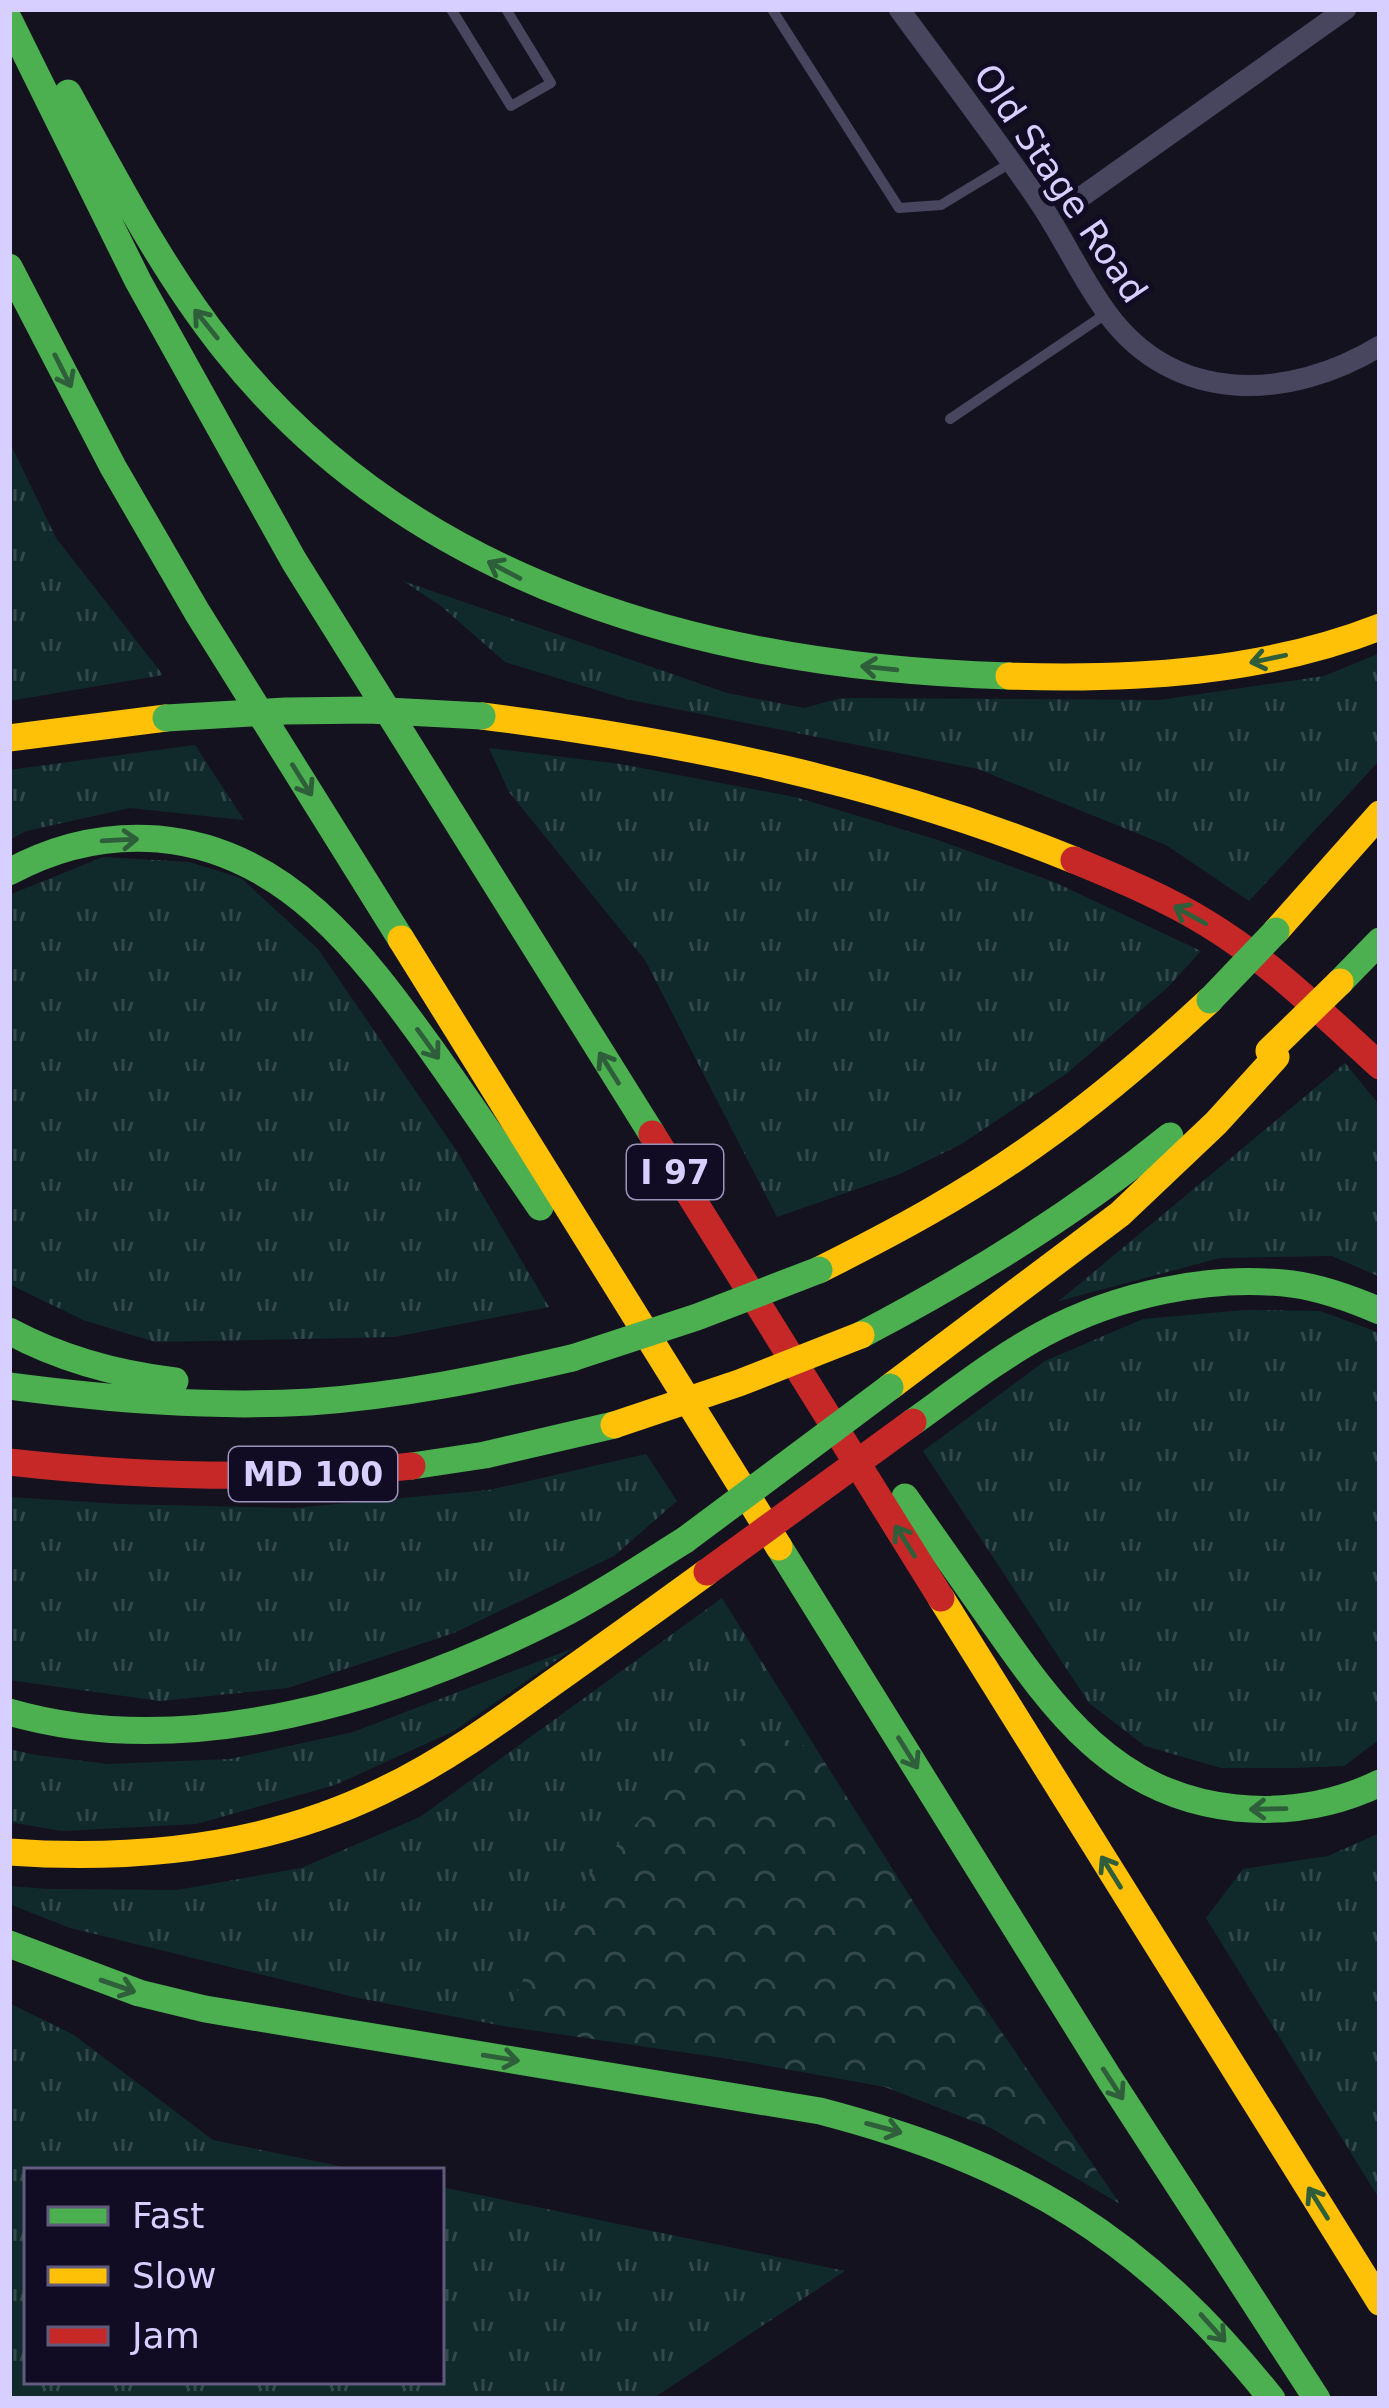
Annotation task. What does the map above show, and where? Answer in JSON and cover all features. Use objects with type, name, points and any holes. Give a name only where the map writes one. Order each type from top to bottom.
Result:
[{"type":"highway","points":[[21,9],[192,308],[239,365],[289,419],[390,504],[522,580],[609,612],[766,652],[970,677],[1140,675],[1239,665],[1310,650],[1380,627]]},
{"type":"highway","name":"I 97","points":[[9,20],[128,261],[224,440],[318,600],[1380,2302]]},
{"type":"highway","points":[[9,267],[113,467],[197,612],[1109,2078],[1317,2399]]},
{"type":"highway","points":[[9,738],[166,718],[368,710],[482,716],[676,743],[801,769],[911,799],[1142,888],[1228,936],[1380,1066]]},
{"type":"highway","name":"MD 100","points":[[9,1386],[124,1399],[218,1403],[310,1402],[424,1388],[572,1358],[687,1322],[819,1270],[971,1188],[1123,1078],[1210,1000],[1380,814]]},
{"type":"highway","points":[[9,872],[69,846],[115,838],[162,839],[212,849],[255,867],[302,898],[342,935],[387,986],[457,1084],[879,1706]]},
{"type":"highway","points":[[9,1712],[97,1728],[181,1730],[269,1720],[368,1695],[464,1661],[562,1614],[685,1540],[1120,1214],[1216,1123],[1272,1054],[1380,940]]},
{"type":"highway","name":"MD 100","points":[[9,1462],[132,1475],[329,1474],[445,1461],[614,1425],[774,1373],[943,1293],[1082,1205],[1272,1054]]},
{"type":"highway","points":[[637,1112],[1019,1660],[1059,1713],[1102,1754],[1149,1785],[1205,1804],[1261,1811],[1323,1805],[1380,1783]]},
{"type":"highway","points":[[9,1852],[131,1856],[217,1845],[296,1826],[362,1801],[429,1767],[496,1723],[913,1422],[1010,1354],[1067,1322],[1178,1290],[1232,1283],[1292,1284],[1345,1296],[1380,1311]]},
{"type":"highway","points":[[9,1331],[39,1349],[151,1379],[278,1390],[424,1388]]},
{"type":"highway","points":[[9,1944],[139,1993],[205,2009],[820,2111],[906,2134],[1036,2189],[1094,2224],[1206,2319],[1272,2399]]},
{"type":"street","name":"Old Stage Road","points":[[899,9],[1012,162],[1107,313],[1133,343],[1168,368],[1224,384],[1272,386],[1328,373],[1380,346]]},
{"type":"street","points":[[1084,195],[1346,9]]},
{"type":"lane","points":[[451,9],[511,106],[551,83],[506,9]]},
{"type":"lane","points":[[772,9],[898,208],[941,206],[1012,162]]},
{"type":"lane","points":[[950,419],[1107,313]]},
{"type":"green space","points":[[9,441],[56,538],[163,675],[9,701]]},
{"type":"green space","points":[[403,581],[727,693],[804,708],[841,698],[1160,700],[1324,676],[1380,653],[1380,760],[1249,901],[1166,845],[978,769],[626,699],[505,662],[441,606]]},
{"type":"green space","points":[[195,745],[244,820],[130,808],[26,831],[9,840],[9,770]]},
{"type":"green space","points":[[489,748],[620,764],[795,797],[938,840],[1054,882],[1201,951],[1167,988],[1066,1074],[960,1145],[900,1174],[777,1217],[645,960],[509,792]]},
{"type":"green space","points":[[103,857],[189,862],[241,878],[318,949],[456,1150],[549,1307],[394,1337],[155,1342],[83,1320],[9,1284],[9,895]]},
{"type":"green space","points":[[1345,1063],[1380,1106],[1380,1277],[1332,1256],[1220,1258],[1059,1301]]},
{"type":"green space","points":[[1245,1310],[1320,1311],[1380,1333],[1380,1739],[1344,1766],[1221,1768],[1145,1746],[1089,1703],[923,1451],[1045,1361],[1143,1319]]},
{"type":"green space","points":[[646,1454],[677,1501],[614,1556],[454,1633],[288,1688],[160,1701],[9,1680],[9,1497],[294,1508],[489,1490]]},
{"type":"green space","points":[[722,1598],[817,1750],[758,1730],[528,1968],[503,2026],[358,1998],[70,1928],[9,1904],[9,1886],[177,1890],[301,1868],[420,1817]]},
{"type":"green space","points":[[574,1648],[454,1731],[335,1785],[196,1824],[62,1831],[9,1822],[9,1749],[108,1764],[230,1759],[353,1732]]},
{"type":"green space","points":[[758,1730],[817,1750],[930,1928],[1120,2204],[991,2128],[885,2087],[503,2026],[528,1968],[568,1900],[685,1769]]},
{"type":"green space","points":[[1380,1833],[1380,2200],[1206,1918],[1243,1869],[1328,1856]]},
{"type":"green space","points":[[9,2003],[74,2035],[213,2140],[348,2168],[24,2168],[24,2384],[444,2384],[444,2188],[845,2271],[652,2399],[9,2399]]},
{"type":"traffic: fast","points":[[9,20],[138,281],[294,561],[652,1134]]},
{"type":"traffic: fast","points":[[68,93],[160,256],[224,348],[300,431],[386,500],[479,556],[578,599],[682,632],[789,655],[1009,676]]},
{"type":"traffic: fast","points":[[9,267],[113,467],[197,612],[401,939]]},
{"type":"traffic: fast","points":[[166,718],[369,710],[482,716]]},
{"type":"traffic: fast","points":[[9,872],[81,845],[158,839],[204,847],[282,885],[317,912],[377,977],[540,1207]]},
{"type":"traffic: fast","points":[[1210,1000],[1276,931]]},
{"type":"traffic: fast","points":[[1340,982],[1380,941]]},
{"type":"traffic: fast","points":[[861,1335],[1020,1243],[1170,1136]]},
{"type":"traffic: fast","points":[[572,1358],[819,1270]]},
{"type":"traffic: fast","points":[[913,1422],[1043,1334],[1132,1298],[1196,1285],[1260,1282],[1315,1288],[1380,1311]]},
{"type":"traffic: fast","points":[[9,1331],[89,1364],[175,1381]]},
{"type":"traffic: fast","points":[[9,1386],[160,1401],[310,1402],[442,1385],[572,1358]]},
{"type":"traffic: fast","points":[[685,1540],[890,1387]]},
{"type":"traffic: fast","points":[[412,1466],[485,1455],[614,1425]]},
{"type":"traffic: fast","points":[[905,1497],[1039,1685],[1064,1716],[1122,1767],[1193,1800],[1236,1808],[1292,1808],[1328,1802],[1380,1783]]},
{"type":"traffic: fast","points":[[9,1712],[78,1726],[148,1730],[220,1726],[362,1696],[497,1646],[591,1598],[685,1540]]},
{"type":"traffic: fast","points":[[779,1547],[1109,2078],[1317,2399]]},
{"type":"traffic: fast","points":[[9,1944],[139,1993],[205,2009],[820,2111],[956,2155],[1016,2182],[1125,2250],[1224,2342],[1272,2399]]},
{"type":"traffic: slow","points":[[1009,676],[1150,674],[1244,664],[1380,627]]},
{"type":"traffic: slow","points":[[482,716],[633,738],[782,768],[929,808],[1074,860]]},
{"type":"traffic: slow","points":[[9,738],[166,718]]},
{"type":"traffic: slow","points":[[1276,931],[1380,814]]},
{"type":"traffic: slow","points":[[401,939],[779,1547]]},
{"type":"traffic: slow","points":[[1269,1051],[1340,982]]},
{"type":"traffic: slow","points":[[819,1270],[1008,1164],[1102,1094],[1210,1000]]},
{"type":"traffic: slow","points":[[890,1387],[1120,1214],[1216,1123],[1276,1057]]},
{"type":"traffic: slow","points":[[614,1425],[861,1335]]},
{"type":"traffic: slow","points":[[9,1852],[105,1854],[200,1846],[246,1838],[338,1810],[405,1780],[469,1741],[707,1572]]},
{"type":"traffic: slow","points":[[941,1598],[1380,2302]]},
{"type":"traffic: jam","points":[[1074,860],[1159,897],[1232,939],[1380,1066]]},
{"type":"traffic: jam","points":[[652,1134],[941,1598]]},
{"type":"traffic: jam","points":[[707,1572],[913,1422]]},
{"type":"traffic: jam","points":[[9,1462],[210,1475],[412,1466]]}]
